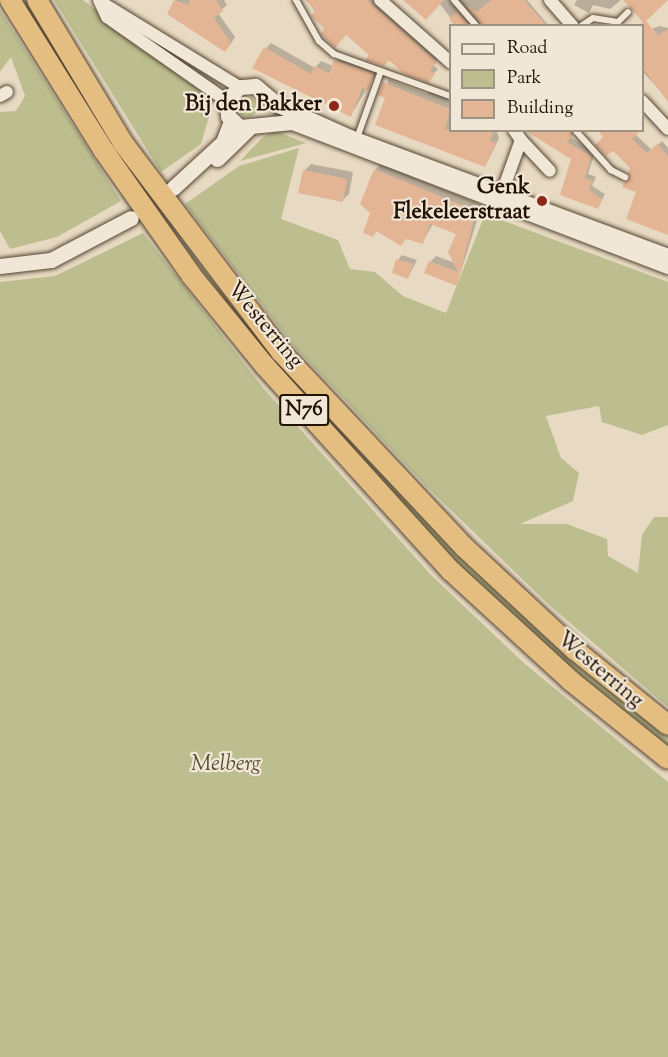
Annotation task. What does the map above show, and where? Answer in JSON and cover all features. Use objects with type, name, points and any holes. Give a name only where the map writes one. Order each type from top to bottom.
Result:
[{"type":"highway","name":"Westerring","points":[[10,0],[117,170],[265,366],[451,571],[571,681],[668,759]]},
{"type":"highway","name":"Westerring","points":[[37,0],[123,143],[281,352],[464,547],[575,650],[668,725]]},
{"type":"street","points":[[380,0],[449,61]]},
{"type":"street","points":[[550,0],[571,24]]},
{"type":"street","points":[[101,1],[199,68],[239,87],[255,86],[267,97],[357,139],[668,266]]},
{"type":"street","points":[[101,1],[107,17],[227,101],[231,122],[223,142],[173,188]]},
{"type":"street","points":[[227,101],[239,87]]},
{"type":"street","points":[[263,122],[267,97]]},
{"type":"street","points":[[644,103],[668,129]]},
{"type":"street","points":[[231,122],[249,128]]},
{"type":"street","points":[[188,176],[234,147],[249,128],[263,122],[292,122],[668,256]]},
{"type":"street","points":[[500,198],[517,135]]},
{"type":"street","points":[[517,135],[550,171]]},
{"type":"street","points":[[0,266],[51,260],[131,219]]},
{"type":"lane","points":[[296,0],[319,41],[334,54],[449,96]]},
{"type":"lane","points":[[454,0],[475,24]]},
{"type":"lane","points":[[583,24],[593,18],[618,22],[628,12]]},
{"type":"lane","points":[[357,139],[381,71]]},
{"type":"lane","points":[[577,132],[612,170],[625,177]]},
{"type":"green space","points":[[18,0],[27,0],[142,186],[102,131]]},
{"type":"green space","points":[[54,0],[83,0],[214,100],[201,144],[161,172]]},
{"type":"green space","points":[[0,10],[121,201],[57,237],[10,249],[0,231],[0,112],[16,111],[25,96],[11,57],[0,72]]},
{"type":"green space","points":[[248,97],[255,100],[258,107],[255,114],[248,117],[241,114],[238,107],[241,100]]},
{"type":"green space","points":[[276,131],[306,143],[240,161],[263,137]]},
{"type":"green space","points":[[299,148],[281,219],[338,240],[350,269],[375,272],[403,296],[446,313],[485,214],[668,282],[668,425],[642,435],[602,422],[599,406],[546,416],[561,458],[579,473],[573,501],[520,524],[567,524],[607,539],[608,556],[638,573],[642,535],[654,517],[668,517],[668,707],[547,603],[425,485],[292,344],[185,204],[239,166]]},
{"type":"green space","points":[[164,218],[253,332],[364,457],[571,658],[668,736],[668,747],[560,661],[455,562],[247,332]]},
{"type":"green space","name":"Melberg","points":[[143,233],[264,389],[431,575],[524,663],[668,782],[668,1057],[0,1057],[0,282],[55,276]]},
{"type":"building","points":[[174,0],[188,5],[190,0],[216,0],[223,11],[214,18],[231,43],[225,52],[167,14]]},
{"type":"building","points":[[305,0],[367,0],[437,62],[430,70],[435,74],[428,83],[404,74],[389,60],[384,66],[365,60],[369,55],[346,35],[335,48],[321,34],[324,28],[311,16],[316,10]]},
{"type":"building","points":[[403,0],[444,0],[426,20]]},
{"type":"building","points":[[491,0],[524,0],[545,24],[480,24],[465,4],[477,12]]},
{"type":"building","points":[[623,0],[668,0],[646,21],[658,35],[668,29],[668,102],[644,70],[644,24]]},
{"type":"building","points":[[457,12],[468,24],[453,24],[449,19]]},
{"type":"building","points":[[264,47],[311,74],[314,66],[329,73],[334,60],[374,74],[368,91],[362,88],[351,117],[252,68]]},
{"type":"building","points":[[383,82],[449,109],[445,130],[449,132],[493,132],[490,141],[496,143],[485,167],[375,125],[385,98],[378,95]]},
{"type":"building","points":[[527,132],[571,132],[573,136],[567,142],[591,156],[585,178],[593,181],[589,190],[602,199],[598,209],[560,195],[571,159]]},
{"type":"building","points":[[599,132],[639,132],[632,139],[647,153],[657,144],[668,156],[668,235],[626,219],[636,192],[622,187],[630,168],[613,151],[606,156],[595,145],[603,137]]},
{"type":"building","points":[[374,169],[476,211],[457,286],[424,273],[429,261],[458,272],[448,252],[456,234],[430,224],[423,244],[406,239],[401,246],[376,231],[373,237],[363,233],[370,213],[360,204]]},
{"type":"building","points":[[303,170],[347,179],[343,202],[298,193]]},
{"type":"building","points":[[396,259],[413,264],[408,279],[392,273]]},
{"type":"place","name":"Bij den Bakker","points":[[334,106]]},
{"type":"place","name":"Genk Flekeleerstraat","points":[[542,201]]}]
